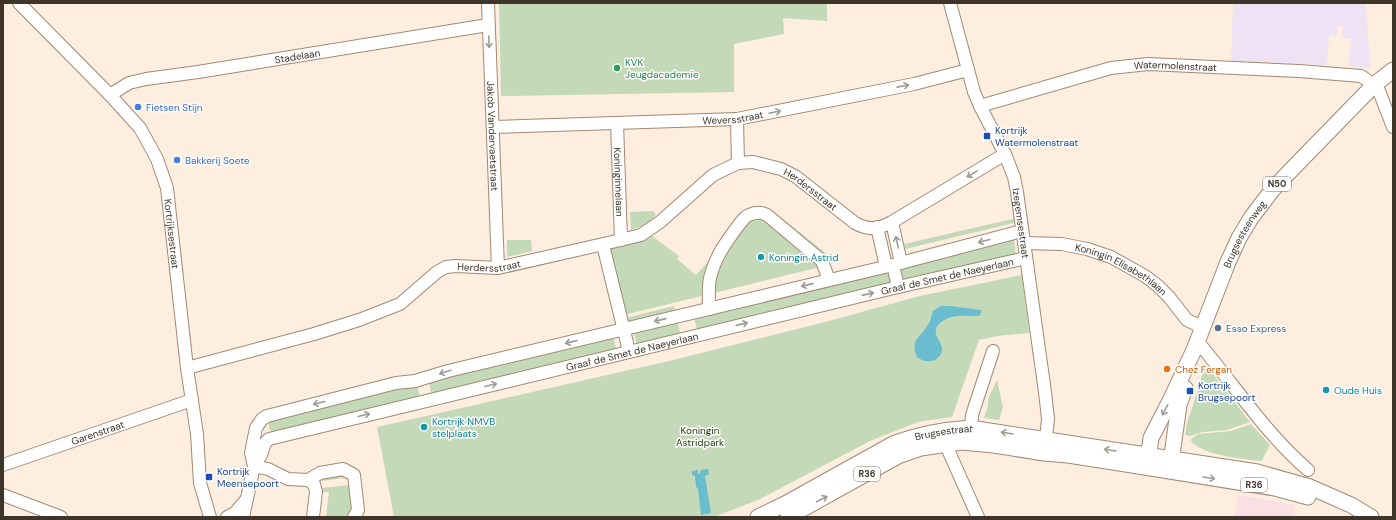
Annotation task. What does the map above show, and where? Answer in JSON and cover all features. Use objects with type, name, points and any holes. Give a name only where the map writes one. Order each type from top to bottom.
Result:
[{"type":"main road","name":"Brugsesteenweg","points":[[1147,462],[1151,438],[1170,401],[1198,339],[1236,244],[1258,208],[1296,164],[1374,85],[1393,70]]},
{"type":"main road","name":"Brugsesteenweg","points":[[1171,465],[1179,405],[1193,364],[1198,339]]},
{"type":"main road","name":"Brugsestraat","points":[[758,517],[785,504],[895,443],[912,436],[970,435],[1012,448],[1045,446],[1147,462]]},
{"type":"main road","name":"Brugsestraat","points":[[788,517],[898,456],[949,436]]},
{"type":"main road","name":"R36","points":[[1147,462],[1257,472],[1293,482],[1326,494],[1351,505],[1371,517]]},
{"type":"main road","name":"R36","points":[[1171,465],[1291,492],[1321,502],[1353,517]]},
{"type":"street","name":"Kortrijksestraat","points":[[19,3],[110,95],[140,128],[154,152],[163,173],[187,368],[197,434],[200,483],[210,517]]},
{"type":"street","name":"Jakob Vandervaetstraat","points":[[488,3],[498,268]]},
{"type":"street","name":"Izegemsestraat","points":[[950,3],[968,70],[980,106],[1005,154],[1014,177],[1045,392],[1048,419],[1045,446]]},
{"type":"street","name":"Stadelaan","points":[[110,95],[129,83],[146,79],[488,25]]},
{"type":"street","name":"Watermolenstraat","points":[[980,106],[1111,68],[1148,64],[1355,75],[1361,76],[1374,85]]},
{"type":"street","name":"Weversstraat","points":[[493,128],[737,119],[914,84],[968,70]]},
{"type":"street","points":[[1374,85],[1379,91],[1393,127]]},
{"type":"street","points":[[737,119],[738,164]]},
{"type":"street","name":"Koninginnelaan","points":[[617,123],[621,240]]},
{"type":"street","points":[[893,264],[877,228],[892,222],[1005,154]]},
{"type":"street","name":"Herdersstraat","points":[[187,368],[314,334],[359,320],[400,304],[437,272],[446,267],[498,268],[603,245],[644,233],[660,222],[713,175],[738,164],[753,162],[781,169],[795,176],[864,228],[877,228]]},
{"type":"street","points":[[709,309],[708,295],[710,277],[718,255],[748,215],[752,214],[758,213],[767,215],[819,258],[825,265],[829,280]]},
{"type":"street","points":[[892,222],[893,264],[898,287]]},
{"type":"street","name":"Koningin Elisabethlaan","points":[[1023,237],[1087,249],[1111,257],[1145,276],[1158,286],[1169,297],[1187,320],[1198,339],[1263,422],[1294,458],[1308,470]]},
{"type":"street","name":"Graaf de Smet de Naeyerlaan","points":[[254,466],[251,453],[256,428],[262,419],[267,416],[396,383],[423,379],[448,371],[893,264],[1023,237]]},
{"type":"street","points":[[603,245],[629,351]]},
{"type":"street","name":"Graaf de Smet de Naeyerlaan","points":[[243,517],[254,466],[269,438],[898,287],[1026,258]]},
{"type":"street","points":[[970,435],[972,415],[994,351]]},
{"type":"street","points":[[423,379],[427,400]]},
{"type":"street","name":"Garenstraat","points":[[3,465],[192,400]]},
{"type":"street","points":[[949,436],[949,452],[978,517]]},
{"type":"street","points":[[254,466],[268,468],[288,479],[308,480],[314,484],[316,492],[313,517]]},
{"type":"street","points":[[308,480],[320,473],[344,470],[354,475],[358,510],[354,517]]},
{"type":"street","points":[[3,495],[61,517]]},
{"type":"street","points":[[227,517],[235,513],[246,500]]},
{"type":"shaded area","points":[[1233,3],[1366,3],[1370,68],[1349,66],[1351,39],[1342,38],[1343,26],[1338,27],[1337,36],[1329,35],[1327,65],[1231,61]]},
{"type":"shaded area","points":[[1238,495],[1294,505],[1295,517],[1234,517]]},
{"type":"green space","name":"KVK Jeugdacademie","points":[[499,3],[827,3],[827,21],[783,18],[784,34],[734,44],[734,92],[501,96]]},
{"type":"green space","points":[[762,210],[772,210],[832,258],[816,268],[624,315],[610,250],[612,247],[631,242],[632,244],[652,236],[679,256],[677,259],[696,275],[744,220]]},
{"type":"green space","points":[[653,211],[656,215],[651,220],[642,226],[631,230],[630,212]]},
{"type":"green space","points":[[1017,218],[1018,222],[905,249],[904,244]]},
{"type":"green space","points":[[1014,239],[1016,256],[905,281],[902,277],[900,268]]},
{"type":"green space","points":[[507,240],[531,240],[532,251],[507,257]]},
{"type":"green space","points":[[889,271],[891,283],[698,332],[693,315]]},
{"type":"green space","name":"Koningin Astridpark","points":[[1022,275],[1029,333],[997,336],[979,340],[952,417],[918,422],[870,441],[758,500],[714,517],[394,517],[377,427],[669,361],[825,322],[920,296]]},
{"type":"green space","points":[[674,306],[676,314],[633,324],[627,322],[625,318]]},
{"type":"green space","points":[[677,319],[681,336],[637,344],[634,332]]},
{"type":"green space","points":[[613,335],[617,352],[434,395],[431,393],[429,382]]},
{"type":"green space","points":[[1203,371],[1213,374],[1250,422],[1227,430],[1203,432],[1190,436],[1185,435],[1187,423]]},
{"type":"green space","points":[[997,380],[1003,407],[999,420],[984,418],[988,406],[988,399]]},
{"type":"green space","points":[[411,383],[417,385],[420,397],[274,433],[269,428],[270,420]]},
{"type":"green space","points":[[1251,424],[1270,445],[1260,461],[1223,456],[1204,450],[1196,446],[1191,441],[1192,438],[1199,434],[1231,431]]},
{"type":"green space","points":[[343,474],[351,478],[352,517],[326,517],[329,492],[322,492],[322,488],[349,485],[348,480],[345,478],[321,481],[320,478]]},
{"type":"water","points":[[941,306],[981,310],[981,313],[979,316],[957,316],[942,321],[936,329],[942,348],[941,354],[935,360],[924,361],[917,357],[914,347],[915,343],[929,323],[933,311]]},
{"type":"water","points":[[708,469],[709,474],[705,476],[711,513],[701,515],[698,488],[696,487],[695,476],[692,475],[692,471],[698,470],[698,473],[700,474],[701,470]]},
{"type":"place","name":"KVK Jeugdacademie","points":[[617,68]]},
{"type":"place","name":"Fietsen Stijn","points":[[138,107]]},
{"type":"place","name":"Kortrijk Watermolenstraat","points":[[987,136]]},
{"type":"place","name":"Bakkerij Soete","points":[[177,160]]},
{"type":"place","name":"Koningin Astrid","points":[[761,257]]},
{"type":"place","name":"Esso Express","points":[[1218,328]]},
{"type":"place","name":"Chez Fergan","points":[[1167,369]]},
{"type":"place","name":"Oude Huis","points":[[1326,390]]},
{"type":"place","name":"Kortrijk Brugsepoort","points":[[1190,391]]},
{"type":"place","name":"Kortrijk NMVB stelplaats","points":[[424,427]]},
{"type":"place","name":"Kortrijk Meensepoort","points":[[209,477]]}]
